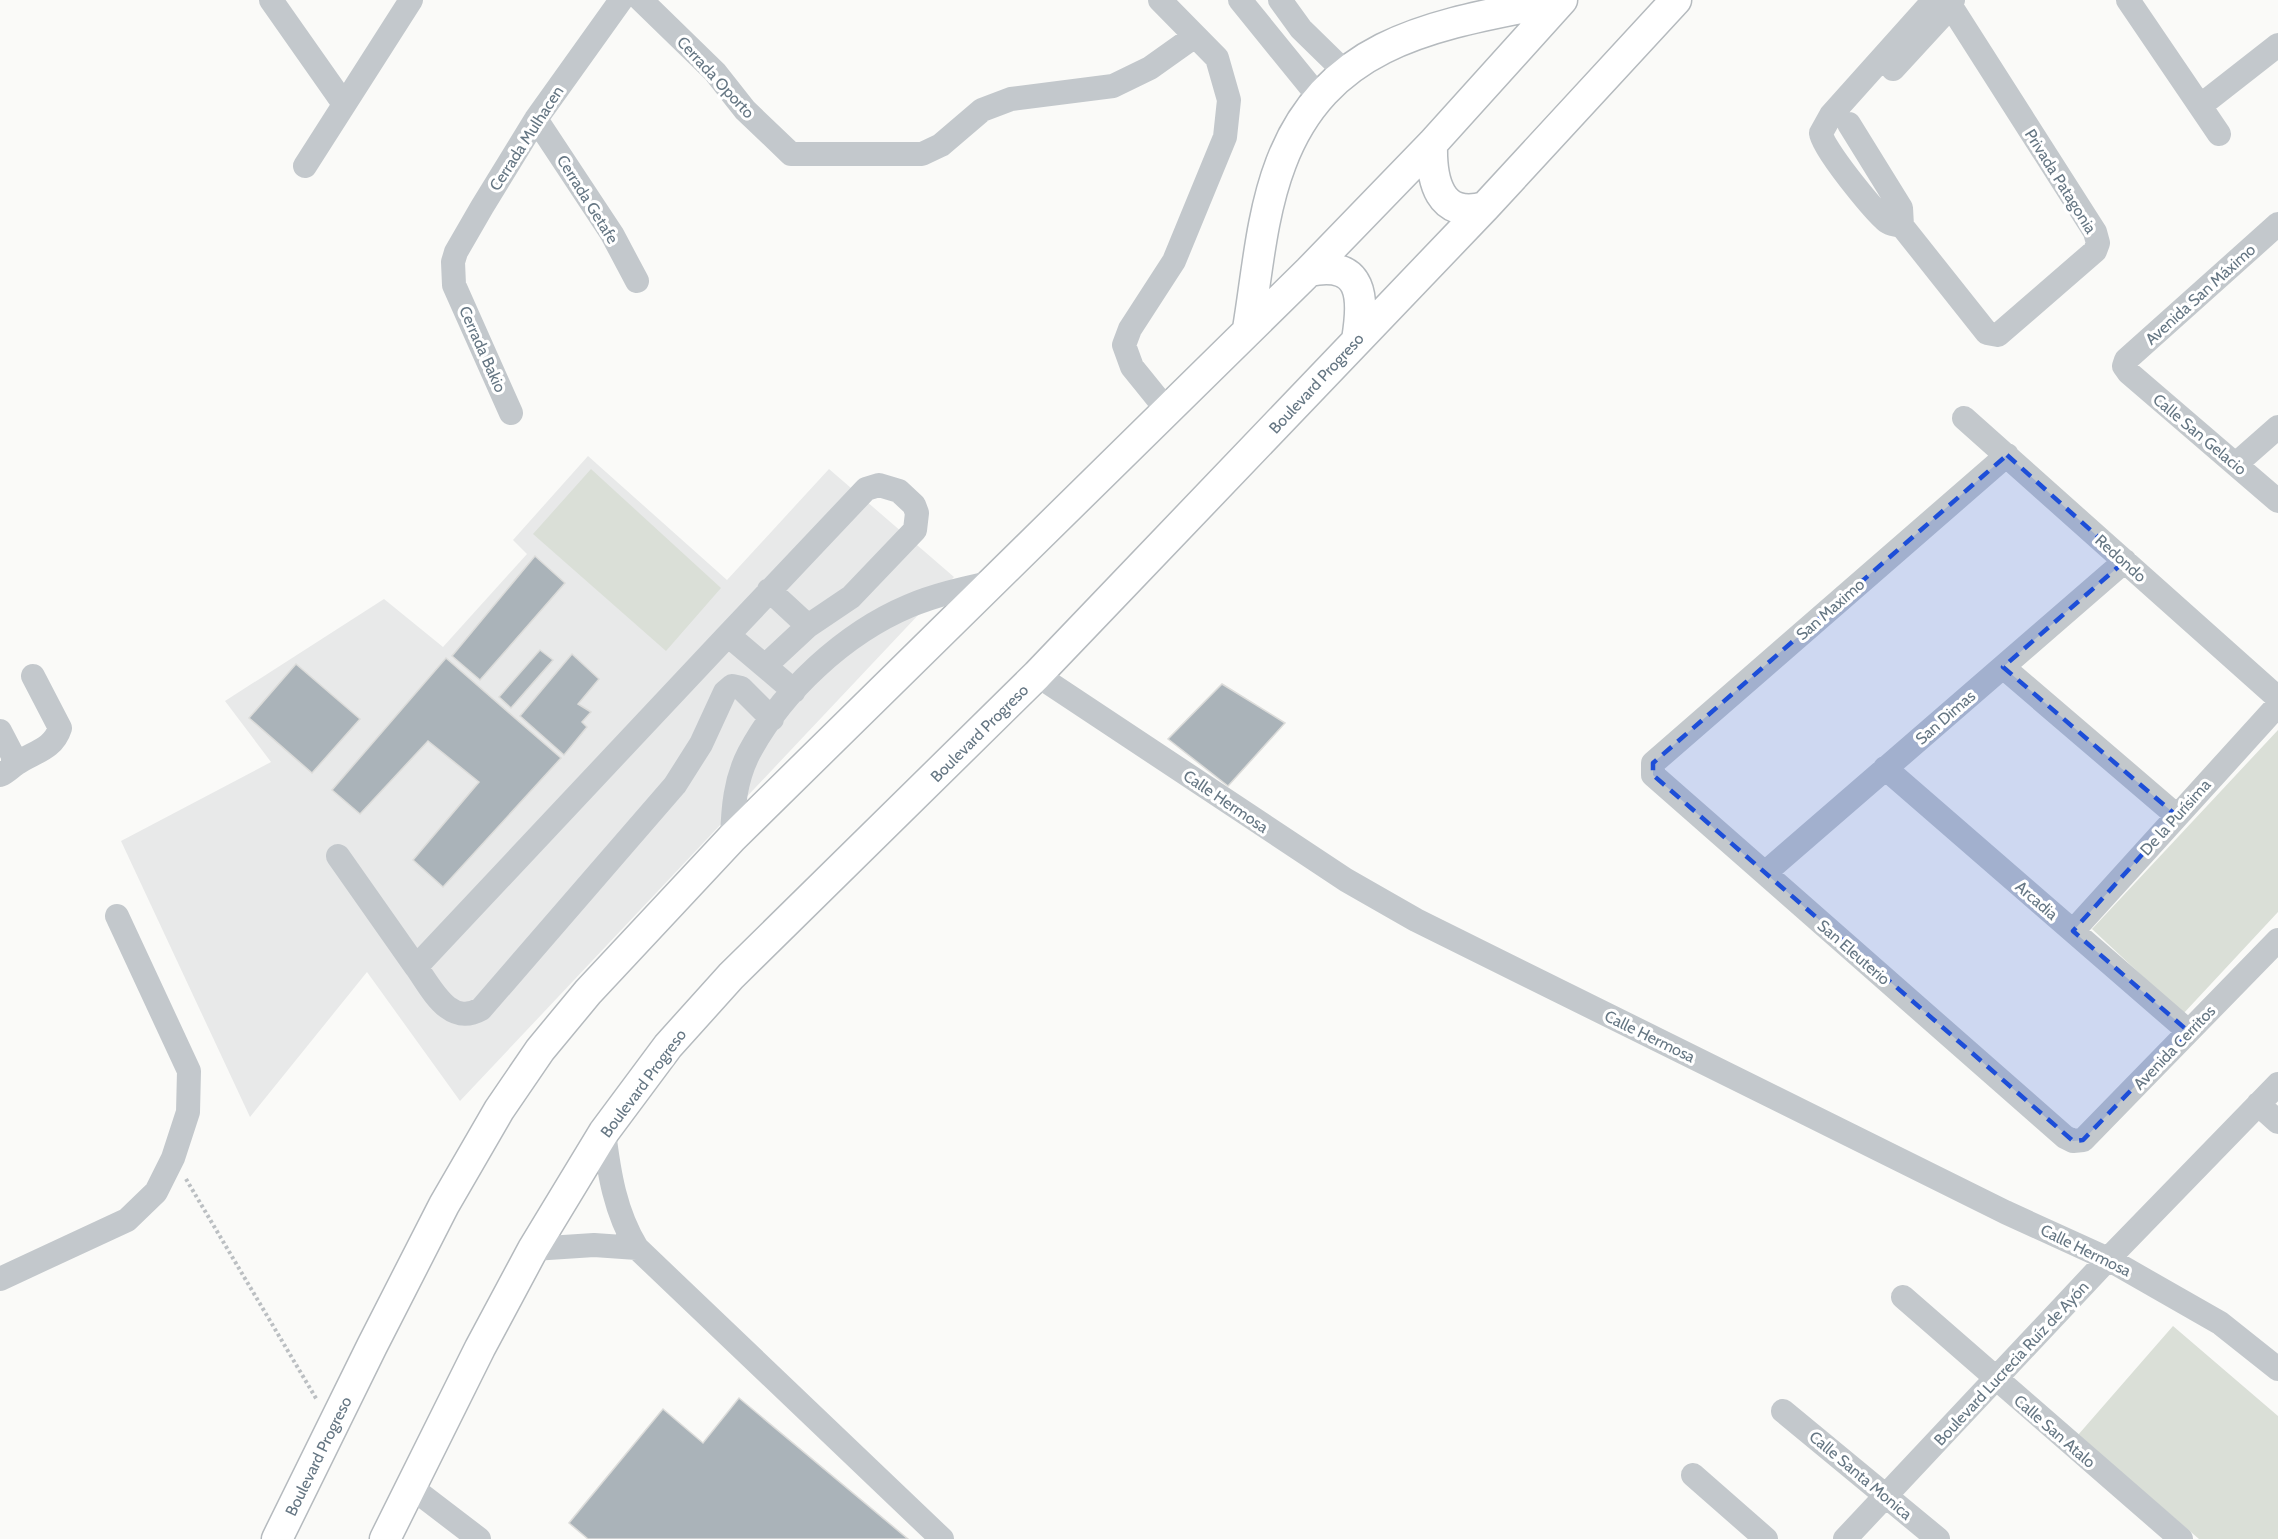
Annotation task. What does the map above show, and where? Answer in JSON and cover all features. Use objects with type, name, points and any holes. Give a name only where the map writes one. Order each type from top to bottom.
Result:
[{"type":"main road","points":[[1248,329],[1269,209],[1280,165],[1293,135],[1318,96],[1344,72],[1384,46],[1425,30],[1561,0]]},
{"type":"main road","name":"Boulevard Progreso","points":[[277,1539],[444,1205],[499,1110],[540,1050],[588,992],[732,838],[1309,271],[1432,144],[1561,0]]},
{"type":"main road","name":"Boulevard Progreso","points":[[385,1539],[480,1348],[533,1249],[604,1132],[668,1046],[731,976],[1037,675],[1485,207],[1676,0]]},
{"type":"main road","points":[[1432,144],[1434,182],[1442,196],[1456,208],[1470,211],[1485,207]]},
{"type":"main road","points":[[1309,271],[1328,267],[1347,272],[1356,285],[1361,302],[1357,340]]},
{"type":"street","points":[[271,0],[344,104]]},
{"type":"street","points":[[305,166],[411,0]]},
{"type":"street","name":"Cerrada Mulhacen","points":[[454,285],[453,262],[456,252],[536,119],[621,0]]},
{"type":"street","name":"Cerrada Oporto","points":[[641,0],[715,72],[745,110],[791,154],[922,154],[941,146],[982,110],[1011,99],[1113,86],[1150,68],[1195,36]]},
{"type":"street","points":[[1160,0],[1217,58],[1229,100],[1225,137],[1174,261],[1130,329],[1124,345],[1132,367],[1166,409]]},
{"type":"street","points":[[1240,0],[1318,96]]},
{"type":"street","points":[[1280,0],[1301,28],[1344,72]]},
{"type":"street","points":[[2128,0],[2219,134]]},
{"type":"street","points":[[1821,133],[1849,124],[1852,115],[1946,1]]},
{"type":"street","points":[[1821,133],[1831,115],[1946,1]]},
{"type":"street","name":"Privada Patagonia","points":[[1849,124],[1901,208],[1902,226],[1987,333],[1993,336],[1998,335],[2096,251],[2098,243],[2095,232],[1946,1]]},
{"type":"street","points":[[2200,106],[2278,45]]},
{"type":"street","name":"Cerrada Getafe","points":[[536,119],[612,234],[637,281]]},
{"type":"street","name":"Privada Patagonia","points":[[1821,133],[1822,142],[1830,154],[1886,222],[1902,226]]},
{"type":"street","name":"Avenida San Máximo","points":[[2124,366],[2126,360],[2278,224]]},
{"type":"street","name":"Cerrada Bakio","points":[[454,285],[511,413]]},
{"type":"street","name":"Calle San Gelacio","points":[[2124,366],[2128,373],[2278,501]]},
{"type":"street","name":"Redondo","points":[[1964,418],[2278,698]]},
{"type":"street","points":[[2236,464],[2278,427]]},
{"type":"street","name":"San Maximo","points":[[1653,763],[2007,455]]},
{"type":"street","points":[[416,967],[866,489],[879,485],[899,491],[914,505],[917,513],[915,530],[851,597],[808,626],[765,666]]},
{"type":"street","name":"San Dimas","points":[[1764,873],[2125,561]]},
{"type":"street","points":[[732,838],[733,804],[749,753],[794,691],[843,645],[876,622],[942,594],[989,583]]},
{"type":"street","points":[[769,590],[808,626]]},
{"type":"street","points":[[728,635],[794,691]]},
{"type":"street","points":[[2003,667],[2177,816]]},
{"type":"street","name":"Calle Hermosa","points":[[1037,675],[1346,880],[1416,920],[1983,1201],[2108,1259],[2220,1323],[2278,1369]]},
{"type":"street","points":[[7,770],[49,747],[60,728],[33,676]]},
{"type":"street","points":[[338,856],[447,1008],[462,1015],[471,1015],[481,1009],[675,785],[701,744],[725,692],[732,686],[741,688],[772,719]]},
{"type":"street","name":"De la Purísima","points":[[2073,930],[2278,705]]},
{"type":"street","points":[[0,731],[13,756],[7,770]]},
{"type":"street","name":"San Eleuterio","points":[[1653,763],[1653,775],[2065,1137]]},
{"type":"street","name":"Arcadia","points":[[1886,768],[2188,1031]]},
{"type":"street","points":[[0,1279],[127,1220],[156,1192],[173,1158],[188,1112],[189,1071],[117,916]]},
{"type":"street","name":"Avenida Cerritos","points":[[2065,1137],[2073,1141],[2083,1140],[2277,943]]},
{"type":"street","name":"Boulevard Lucrecia Ruíz de Ayón","points":[[1845,1539],[2108,1259],[2278,1084]]},
{"type":"street","points":[[2258,1104],[2278,1122]]},
{"type":"street","points":[[604,1132],[610,1176],[623,1225],[637,1248],[942,1539]]},
{"type":"street","points":[[533,1249],[594,1245],[637,1248]]},
{"type":"street","name":"Calle San Atalo","points":[[1903,1297],[2181,1539]]},
{"type":"street","name":"Calle Santa Monica","points":[[1783,1411],[1938,1539]]},
{"type":"street","points":[[1693,1475],[1766,1539]]},
{"type":"street","points":[[411,1487],[479,1539]]},
{"type":"path","points":[[173,1158],[333,1426]]},
{"type":"highlighted area","points":[[2007,455],[2125,561],[2003,667],[2177,816],[2073,931],[2188,1031],[2083,1140],[2073,1141],[1653,775],[1653,763]]},
{"type":"shaded area","points":[[588,456],[727,580],[829,469],[954,577],[460,1101],[367,972],[250,1117],[121,841],[271,762],[225,701],[384,599],[443,647],[527,554],[513,540]]},
{"type":"shaded area","points":[[591,469],[721,588],[666,651],[533,534]]},
{"type":"shaded area","points":[[2278,730],[2278,912],[2183,1014],[2092,929]]},
{"type":"shaded area","points":[[2173,1326],[2278,1416],[2278,1539],[2199,1539],[2078,1435]]},
{"type":"building","points":[[535,556],[565,583],[480,680],[452,656]]},
{"type":"building","points":[[540,650],[553,660],[511,708],[499,697]]},
{"type":"building","points":[[572,654],[599,679],[578,704],[591,712],[582,722],[587,727],[564,755],[520,716]]},
{"type":"building","points":[[446,658],[561,758],[443,887],[413,860],[479,782],[428,741],[360,814],[332,790]]},
{"type":"building","points":[[296,664],[360,719],[312,773],[249,718]]},
{"type":"building","points":[[1222,684],[1285,723],[1228,786],[1168,739]]},
{"type":"building","points":[[739,1398],[908,1539],[588,1539],[569,1523],[663,1409],[703,1443]]}]
